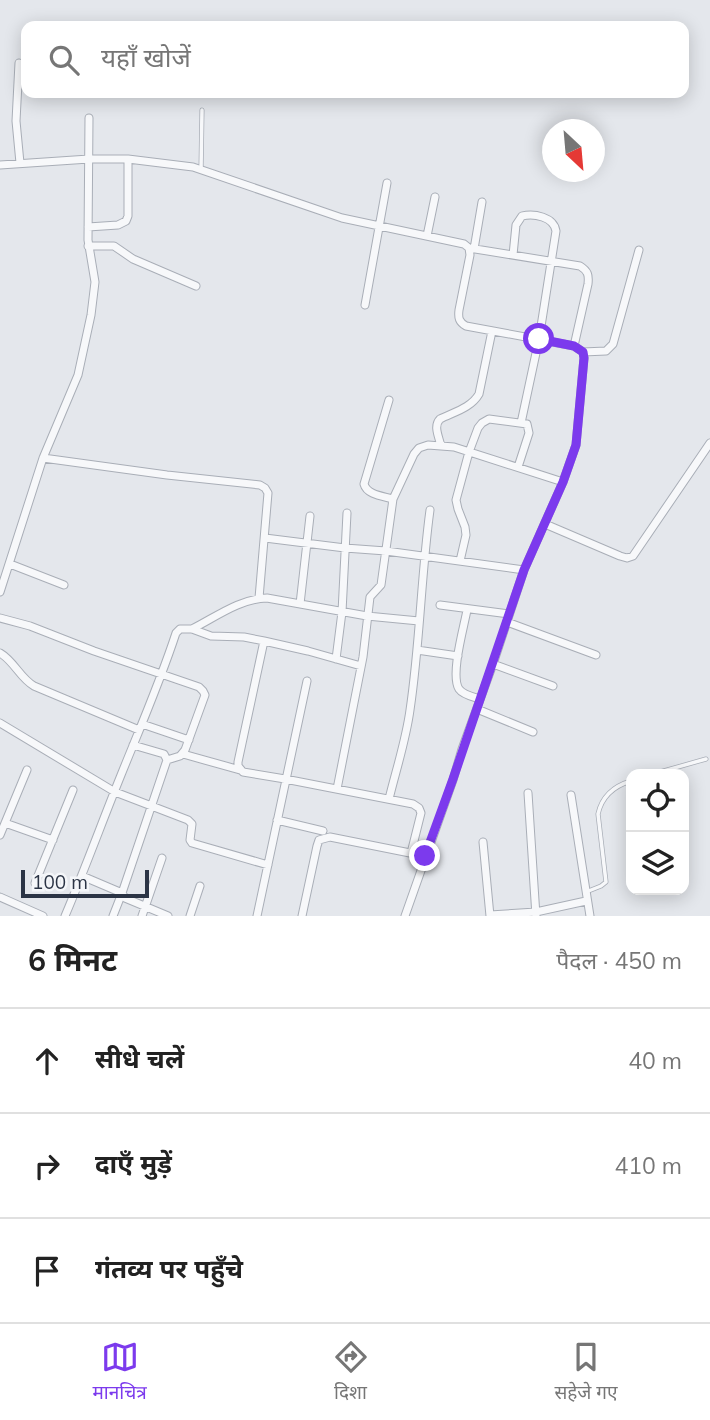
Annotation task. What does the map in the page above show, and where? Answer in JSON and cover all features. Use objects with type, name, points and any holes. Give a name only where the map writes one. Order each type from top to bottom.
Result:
[{"type":"street","points":[[19,63],[16,121],[20,163]]},
{"type":"street","points":[[0,592],[43,458],[78,375],[91,315],[94,282],[88,246],[89,118]]},
{"type":"street","points":[[0,165],[89,159],[128,159],[183,165],[342,218],[464,244],[471,248],[580,266],[589,276],[574,346]]},
{"type":"street","points":[[88,227],[118,225],[127,221],[128,159]]},
{"type":"street","points":[[365,305],[387,183]]},
{"type":"street","points":[[426,236],[435,197]]},
{"type":"street","points":[[482,202],[458,318],[466,326],[574,346],[583,352],[606,351],[612,344],[639,250]]},
{"type":"street","points":[[513,255],[518,220],[522,216],[528,214],[552,221],[555,226],[551,261],[539,339],[521,423]]},
{"type":"street","points":[[88,246],[114,246],[133,259],[196,286]]},
{"type":"street","points":[[441,446],[437,422],[469,406],[479,394],[492,331]]},
{"type":"street","points":[[405,916],[524,570],[563,482],[576,445],[583,352]]},
{"type":"street","points":[[389,400],[364,484],[369,492],[393,499]]},
{"type":"street","points":[[460,561],[466,535],[456,500],[482,423],[489,419],[527,424],[529,433],[518,467]]},
{"type":"street","points":[[545,524],[620,556],[633,556],[710,443]]},
{"type":"street","points":[[337,789],[361,666],[370,597],[381,585],[393,499],[414,454],[419,448],[428,445],[454,447],[563,482]]},
{"type":"street","points":[[43,458],[260,485],[265,488],[268,494],[259,598]]},
{"type":"street","points":[[389,799],[409,718],[430,510]]},
{"type":"street","points":[[336,659],[342,612],[346,513]]},
{"type":"street","points":[[300,604],[310,516]]},
{"type":"street","points":[[265,538],[524,570]]},
{"type":"street","points":[[10,564],[64,585]]},
{"type":"street","points":[[192,629],[232,607],[259,598],[367,616],[419,621]]},
{"type":"street","points":[[440,605],[508,618],[596,655]]},
{"type":"street","points":[[467,610],[456,663],[460,690],[480,699]]},
{"type":"street","points":[[0,618],[30,626],[199,687],[205,695],[183,754]]},
{"type":"street","points":[[65,916],[180,629],[192,629],[211,636],[244,637],[264,641],[361,666]]},
{"type":"street","points":[[240,770],[238,762],[264,641]]},
{"type":"street","points":[[417,649],[458,656]]},
{"type":"street","points":[[0,653],[34,686],[141,727],[189,740]]},
{"type":"street","points":[[493,664],[553,686]]},
{"type":"street","points":[[257,916],[307,681]]},
{"type":"street","points":[[477,709],[533,732]]},
{"type":"street","points":[[0,723],[115,792],[188,820],[192,824],[192,843],[268,865]]},
{"type":"street","points":[[113,916],[167,760],[164,754],[133,745]]},
{"type":"street","points":[[167,760],[183,754],[243,772],[413,804],[421,813],[411,853]]},
{"type":"street","points":[[0,835],[27,770]]},
{"type":"street","points":[[36,883],[73,790]]},
{"type":"street","points":[[528,793],[536,914]]},
{"type":"street","points":[[571,795],[590,916]]},
{"type":"street","points":[[277,820],[323,831]]},
{"type":"street","points":[[5,823],[53,840]]},
{"type":"street","points":[[302,916],[319,841],[330,837],[425,856]]},
{"type":"street","points":[[483,842],[491,916],[536,914],[586,901]]},
{"type":"street","points":[[142,916],[162,858]]},
{"type":"street","points":[[82,876],[168,916]]},
{"type":"street","points":[[190,916],[200,886]]},
{"type":"street","points":[[0,897],[43,916]]},
{"type":"lane","points":[[201,170],[202,110]]},
{"type":"lane","points":[[671,769],[706,759]]},
{"type":"lane","points":[[585,892],[601,887],[606,882],[597,814],[600,805],[617,785],[626,782]]},
{"type":"route","points":[[425,856],[524,570],[563,482],[578,437],[583,352],[574,346],[539,339]]}]
